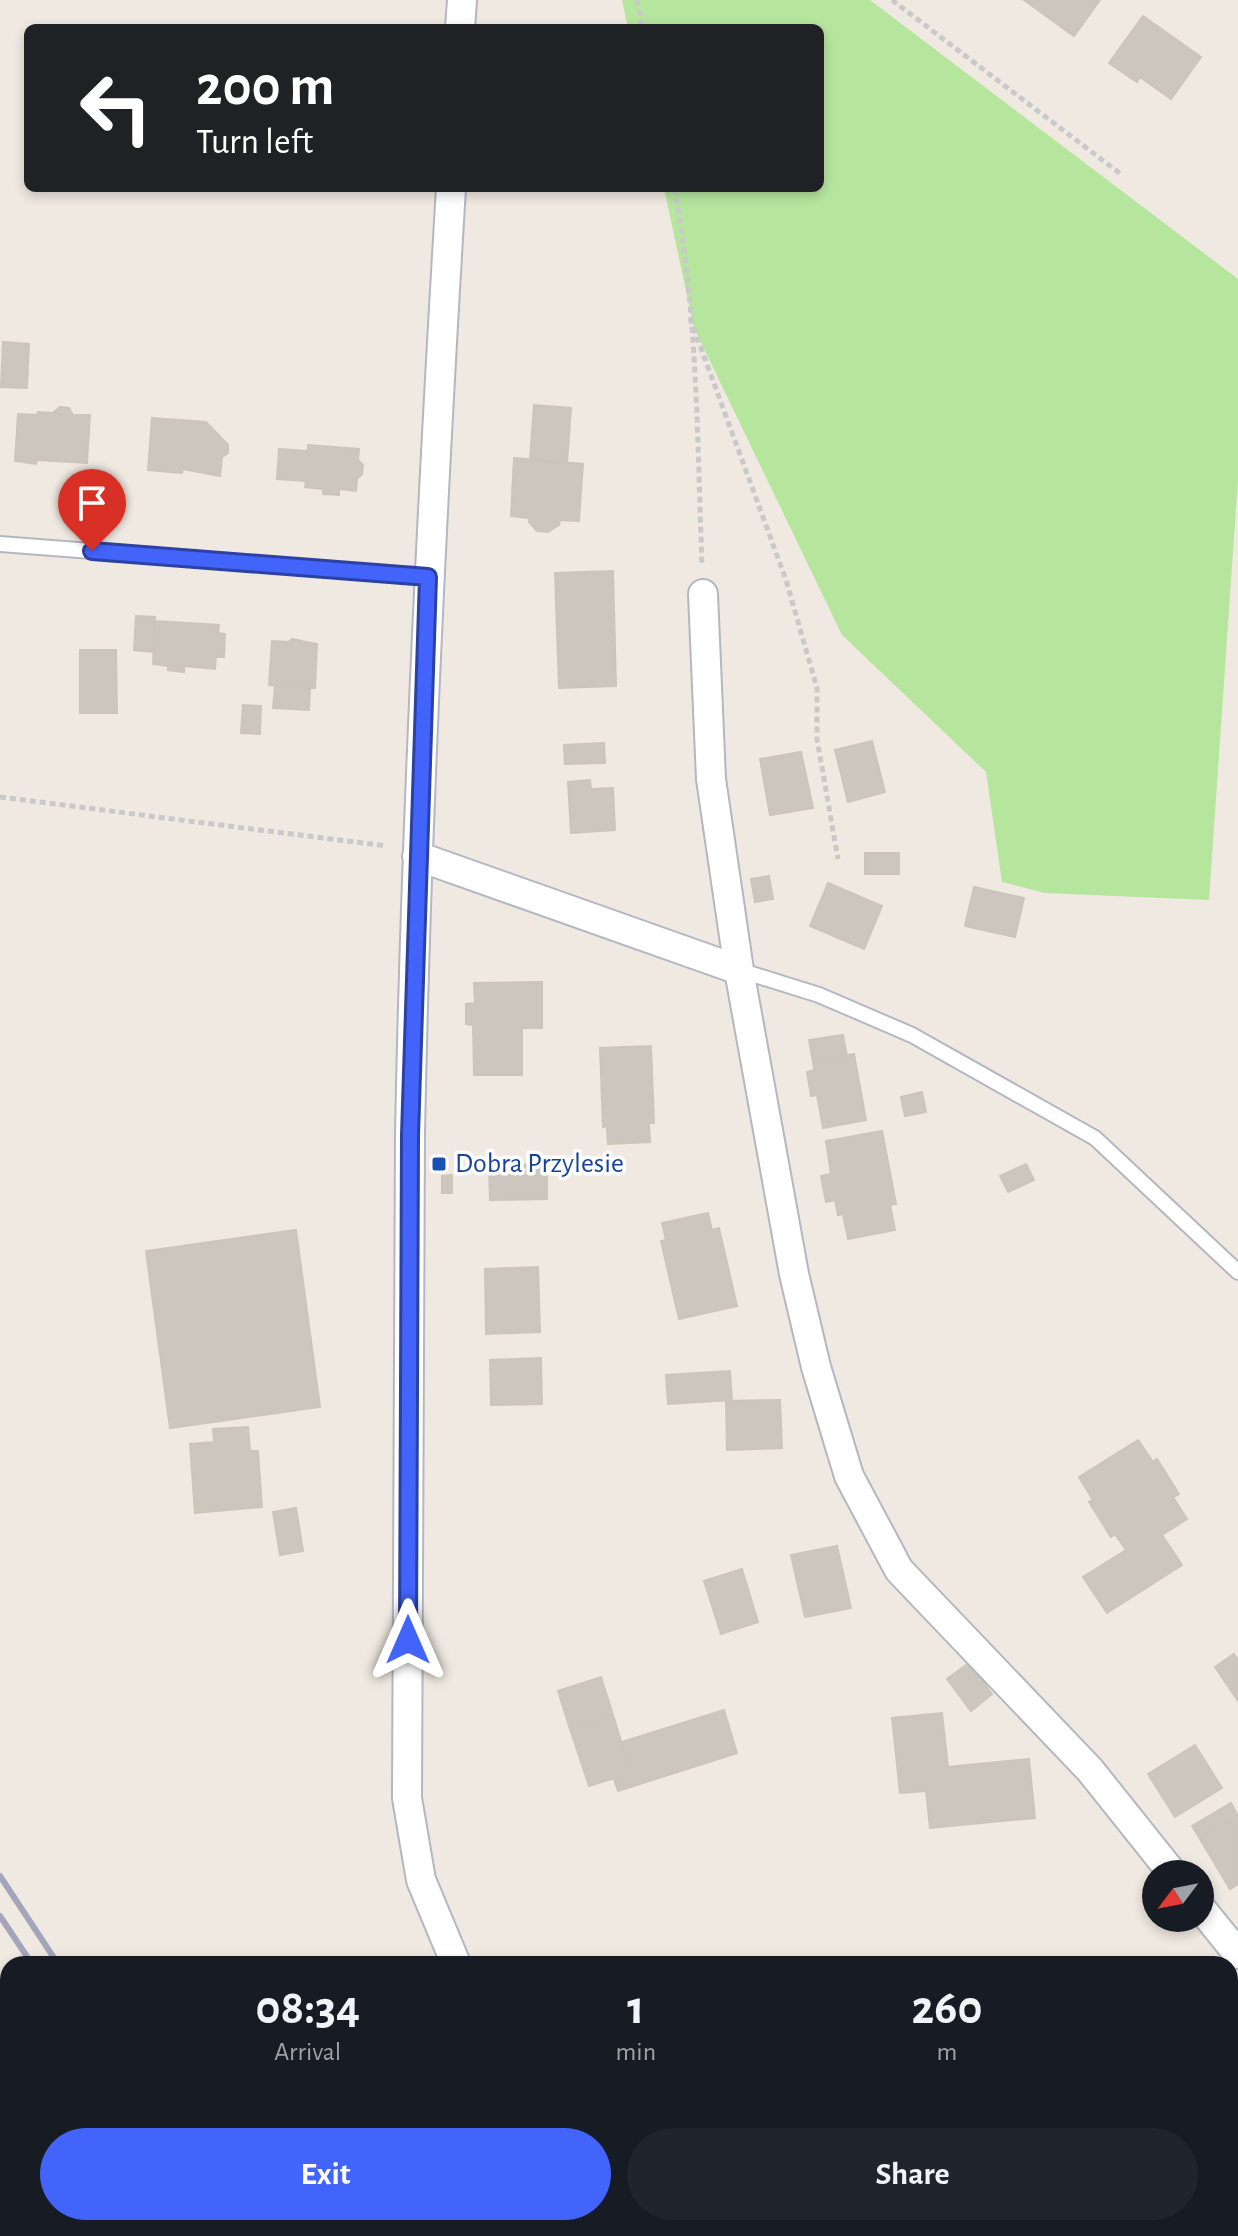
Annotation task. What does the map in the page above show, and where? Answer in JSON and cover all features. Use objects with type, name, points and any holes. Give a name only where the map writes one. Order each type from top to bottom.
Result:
[{"type":"street","points":[[460,24],[462,0]]},
{"type":"street","points":[[451,192],[428,577],[417,856],[410,1135],[407,1798],[421,1880],[453,1956]]},
{"type":"street","points":[[703,594],[711,779],[739,970],[794,1274],[816,1367],[849,1476],[899,1570],[1090,1770],[1162,1860]]},
{"type":"street","points":[[417,856],[739,970]]},
{"type":"street","points":[[1214,1924],[1238,1954]]},
{"type":"lane","points":[[0,544],[428,577]]},
{"type":"lane","points":[[739,970],[819,995],[912,1035],[1095,1138],[1238,1272]]},
{"type":"path","points":[[637,0],[641,24]]},
{"type":"path","points":[[892,0],[1122,175]]},
{"type":"path","points":[[675,192],[683,235],[690,318],[703,594]]},
{"type":"path","points":[[690,318],[786,580],[817,688],[817,739],[838,859]]},
{"type":"path","points":[[0,797],[387,846],[417,856]]},
{"type":"green space","points":[[622,0],[870,0],[1238,279],[1238,479],[1209,900],[1045,893],[1002,882],[986,772],[842,635],[694,328],[665,192],[824,192],[824,24],[627,24]]},
{"type":"building","points":[[1024,0],[1100,0],[1074,36]]},
{"type":"building","points":[[1143,16],[1201,57],[1171,99],[1140,77],[1137,82],[1109,63]]},
{"type":"building","points":[[3,342],[29,344],[27,388],[1,387]]},
{"type":"building","points":[[534,405],[571,408],[567,463],[530,460]]},
{"type":"building","points":[[60,407],[69,408],[73,415],[90,415],[87,463],[37,460],[36,464],[15,461],[18,414],[53,413]]},
{"type":"building","points":[[152,418],[206,422],[228,445],[228,453],[222,457],[220,476],[183,469],[182,473],[148,470]]},
{"type":"building","points":[[308,445],[359,449],[358,460],[363,465],[356,491],[339,489],[339,495],[323,494],[323,489],[305,487],[306,481],[277,479],[279,449],[308,451]]},
{"type":"building","points":[[514,458],[583,464],[579,521],[560,520],[559,525],[548,532],[537,531],[529,518],[511,516]]},
{"type":"building","points":[[613,571],[616,686],[559,688],[555,573]]},
{"type":"building","points":[[136,616],[155,617],[153,652],[134,650]]},
{"type":"building","points":[[155,621],[219,625],[218,633],[225,634],[224,657],[216,657],[215,669],[184,666],[184,672],[153,664]]},
{"type":"building","points":[[292,639],[317,644],[315,688],[269,685],[272,641],[288,642]]},
{"type":"building","points":[[80,650],[116,650],[117,713],[80,713]]},
{"type":"building","points":[[275,686],[310,688],[309,710],[273,708]]},
{"type":"building","points":[[243,705],[261,706],[260,734],[241,733]]},
{"type":"building","points":[[872,741],[885,792],[848,802],[835,750]]},
{"type":"building","points":[[604,743],[605,763],[565,764],[564,745]]},
{"type":"building","points":[[801,752],[813,808],[770,815],[760,759]]},
{"type":"building","points":[[590,780],[591,789],[613,788],[615,830],[571,833],[568,782]]},
{"type":"building","points":[[865,853],[899,853],[899,874],[865,874]]},
{"type":"building","points":[[769,876],[773,899],[755,902],[751,879]]},
{"type":"building","points":[[828,883],[882,906],[864,949],[810,926]]},
{"type":"building","points":[[974,887],[1024,898],[1015,937],[965,926]]},
{"type":"building","points":[[542,982],[542,1028],[522,1028],[522,1075],[474,1075],[473,1025],[466,1024],[466,1004],[475,1003],[474,983]]},
{"type":"building","points":[[843,1035],[847,1056],[813,1062],[809,1040]]},
{"type":"building","points":[[651,1046],[654,1123],[649,1123],[650,1142],[608,1144],[607,1126],[603,1127],[600,1048]]},
{"type":"building","points":[[854,1054],[866,1120],[823,1128],[817,1095],[811,1096],[807,1072],[814,1070],[813,1062]]},
{"type":"building","points":[[922,1092],[926,1112],[905,1116],[901,1097]]},
{"type":"building","points":[[882,1131],[896,1204],[890,1205],[895,1230],[848,1239],[843,1214],[838,1215],[835,1200],[826,1202],[821,1176],[831,1174],[826,1141]]},
{"type":"building","points":[[547,1164],[547,1199],[490,1200],[489,1165]]},
{"type":"building","points":[[1026,1164],[1034,1180],[1008,1192],[1000,1176]]},
{"type":"building","points":[[452,1175],[452,1193],[442,1193],[442,1176]]},
{"type":"building","points":[[708,1213],[712,1230],[719,1228],[737,1306],[679,1319],[661,1241],[666,1240],[662,1223]]},
{"type":"building","points":[[296,1230],[320,1407],[170,1428],[146,1251]]},
{"type":"building","points":[[538,1267],[540,1332],[486,1334],[485,1269]]},
{"type":"building","points":[[541,1358],[542,1404],[491,1405],[490,1360]]},
{"type":"building","points":[[730,1371],[732,1400],[668,1404],[666,1375]]},
{"type":"building","points":[[780,1400],[782,1448],[727,1450],[726,1401]]},
{"type":"building","points":[[248,1427],[250,1451],[258,1451],[262,1507],[195,1513],[190,1444],[214,1442],[213,1429]]},
{"type":"building","points":[[1138,1440],[1153,1462],[1157,1459],[1179,1494],[1173,1497],[1187,1519],[1162,1535],[1182,1565],[1107,1613],[1083,1577],[1126,1550],[1115,1534],[1111,1537],[1089,1502],[1093,1500],[1079,1477]]},
{"type":"building","points":[[296,1508],[303,1551],[280,1555],[273,1512]]},
{"type":"building","points":[[837,1546],[851,1608],[805,1617],[791,1555]]},
{"type":"building","points":[[742,1569],[758,1622],[721,1634],[704,1581]]},
{"type":"building","points":[[1234,1654],[1238,1660],[1238,1701],[1215,1667]]},
{"type":"building","points":[[969,1663],[992,1694],[971,1711],[947,1679]]},
{"type":"building","points":[[601,1677],[613,1715],[570,1729],[558,1691]]},
{"type":"building","points":[[724,1710],[737,1753],[618,1791],[614,1779],[631,1773],[622,1742]]},
{"type":"building","points":[[942,1713],[948,1767],[1029,1759],[1035,1818],[930,1828],[926,1791],[900,1793],[892,1718]]},
{"type":"building","points":[[613,1715],[631,1773],[589,1786],[570,1729]]},
{"type":"building","points":[[1195,1745],[1222,1788],[1175,1817],[1148,1774]]},
{"type":"building","points":[[1231,1803],[1238,1816],[1200,1839],[1192,1826]]},
{"type":"building","points":[[1238,1816],[1238,1884],[1230,1889],[1200,1839]]},
{"type":"railway","points":[[0,1876],[53,1956]]},
{"type":"railway","points":[[0,1916],[27,1956]]},
{"type":"place","name":"Dobra Przylesie","points":[[439,1164]]},
{"type":"route","points":[[92,551],[428,577],[410,1135],[408,1640]]}]
